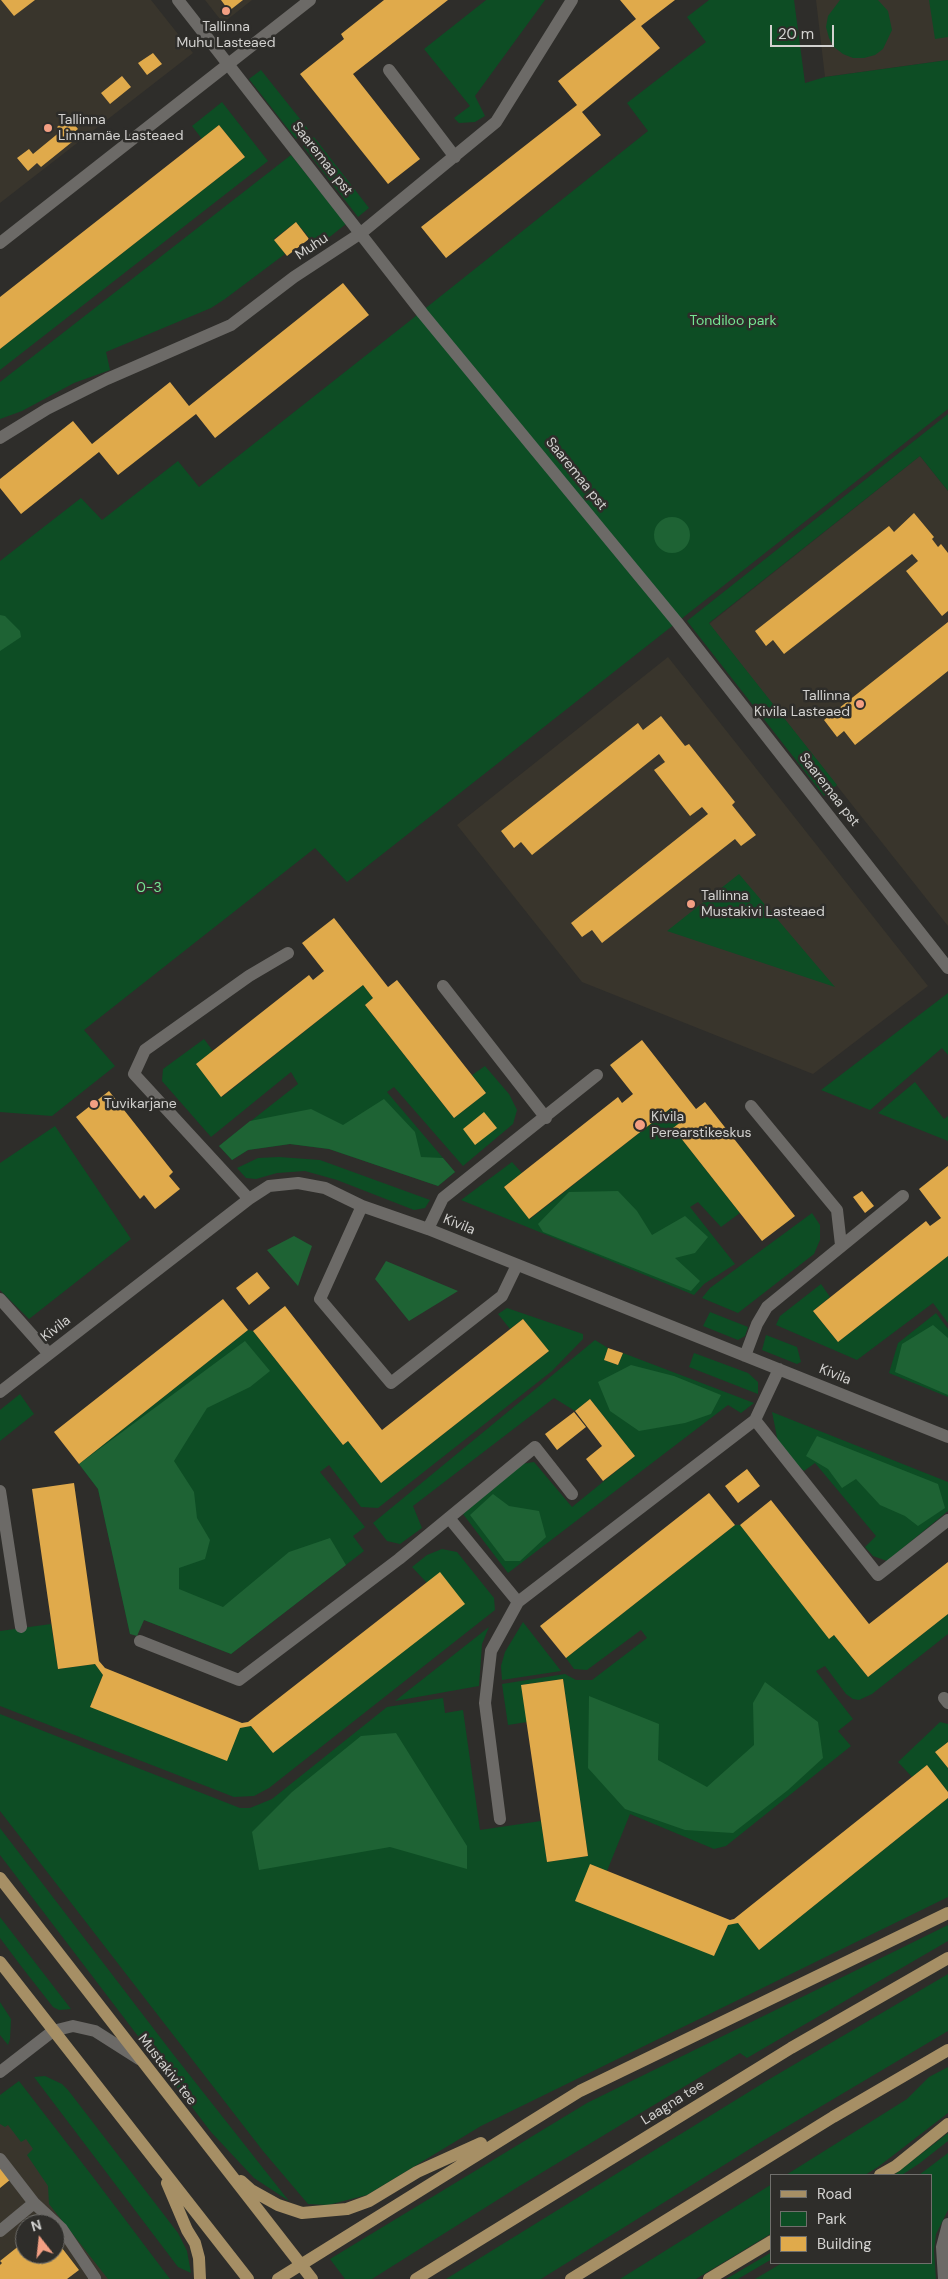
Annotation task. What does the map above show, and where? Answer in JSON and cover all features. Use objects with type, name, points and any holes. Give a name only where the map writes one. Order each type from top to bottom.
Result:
[{"type":"main road","name":"Mustakivi tee","points":[[0,1878],[312,2279]]},
{"type":"main road","points":[[278,2279],[524,2124],[580,2091],[646,2057],[948,1913]]},
{"type":"main road","name":"Laagna tee","points":[[416,2279],[791,2048],[948,1958]]},
{"type":"main road","points":[[0,1962],[248,2279]]},
{"type":"main road","points":[[571,2279],[833,2117],[948,2050]]},
{"type":"main road","points":[[216,2158],[252,2190],[278,2206],[302,2213],[347,2209],[369,2201],[417,2172],[524,2124]]},
{"type":"main road","points":[[882,2174],[896,2166],[948,2124]]},
{"type":"main road","points":[[161,2169],[187,2230],[195,2243],[199,2258],[200,2279]]},
{"type":"main road","points":[[710,2279],[770,2242]]},
{"type":"street","name":"Saaremaa pst","points":[[178,0],[424,314],[678,622],[948,968]]},
{"type":"street","points":[[0,243],[310,0]]},
{"type":"street","name":"Muhu","points":[[0,438],[47,408],[107,379],[231,325],[294,277],[360,233],[455,158],[496,122],[572,0]]},
{"type":"street","points":[[389,70],[455,158]]},
{"type":"street","points":[[249,1199],[134,1074],[145,1050],[249,976],[288,953]]},
{"type":"street","points":[[443,986],[546,1118]]},
{"type":"street","points":[[428,1229],[443,1198],[546,1118],[597,1075]]},
{"type":"street","points":[[751,1106],[837,1210],[840,1245]]},
{"type":"street","name":"Kivila","points":[[0,1392],[249,1199],[269,1186],[298,1183],[326,1188],[362,1206],[428,1229],[948,1437]]},
{"type":"street","points":[[745,1356],[757,1324],[767,1307],[840,1245],[903,1196]]},
{"type":"street","points":[[362,1206],[320,1299],[391,1383],[502,1296],[517,1265]]},
{"type":"street","points":[[0,1299],[48,1354]]},
{"type":"street","points":[[500,1819],[485,1695],[491,1651],[518,1602],[755,1420],[779,1369]]},
{"type":"street","points":[[755,1420],[878,1575],[948,1520]]},
{"type":"street","points":[[140,1641],[239,1680],[399,1560],[535,1447],[572,1494]]},
{"type":"street","points":[[0,1491],[21,1627]]},
{"type":"street","points":[[449,1518],[518,1602]]},
{"type":"street","points":[[0,2072],[53,2031],[73,2026],[95,2031],[139,2059]]},
{"type":"street","points":[[0,2159],[34,2203],[62,2229],[94,2278]]},
{"type":"street","points":[[0,2231],[34,2203]]},
{"type":"street","points":[[944,2279],[942,2247],[948,2224]]},
{"type":"shaded area","name":"Tallinna Linnamäe Lasteaed","points":[[0,0],[151,0],[193,53],[0,203]]},
{"type":"shaded area","name":"Tallinna Muhu Lasteaed","points":[[205,0],[252,0],[223,23]]},
{"type":"shaded area","points":[[816,0],[948,0],[948,60],[825,77]]},
{"type":"shaded area","name":"Tallinna Kivila Lasteaed","points":[[920,456],[948,491],[948,926],[709,624]]},
{"type":"shaded area","name":"Tallinna Mustakivi Lasteaed","points":[[668,657],[928,986],[813,1074],[582,982],[457,825]]},
{"type":"shaded area","points":[[0,2094],[140,2279],[0,2279]]},
{"type":"green space","points":[[486,0],[545,0],[475,96],[485,116],[475,122],[459,123],[454,118],[470,106],[424,49]]},
{"type":"green space","name":"Tondiloo park","points":[[709,0],[794,0],[805,83],[825,77],[948,60],[948,409],[347,882],[315,848],[84,1030],[115,1066],[52,1116],[0,1112],[0,561],[81,498],[102,520],[178,461],[199,487],[407,323],[648,131],[627,103],[706,42],[687,17]]},
{"type":"green space","points":[[840,0],[878,0],[888,11],[892,30],[883,49],[875,55],[853,58],[843,54],[834,47],[826,27],[828,16]]},
{"type":"green space","points":[[929,0],[948,0],[948,37],[935,39]]},
{"type":"green space","points":[[261,70],[308,129],[296,139],[249,79]]},
{"type":"green space","points":[[222,102],[268,161],[0,370],[0,349],[245,157],[219,125],[202,139],[192,126]]},
{"type":"green space","points":[[314,137],[369,208],[358,217],[303,146]]},
{"type":"green space","points":[[291,155],[346,224],[317,247],[296,222],[274,239],[285,254],[225,299],[211,308],[106,352],[110,370],[74,383],[22,411],[0,419],[0,382]]},
{"type":"green space","points":[[948,414],[948,491],[920,456],[709,623],[837,785],[824,796],[687,621]]},
{"type":"green space","points":[[672,517],[684,523],[690,535],[684,547],[672,553],[660,547],[654,535],[660,523]]},
{"type":"green space","points":[[0,615],[5,616],[20,631],[21,637],[0,651]]},
{"type":"green space","points":[[739,874],[835,987],[667,931]]},
{"type":"green space","points":[[363,985],[373,998],[365,1005],[454,1118],[486,1093],[472,1075],[485,1066],[509,1094],[517,1110],[513,1124],[463,1166],[394,1087],[387,1092],[455,1172],[438,1186],[329,1149],[290,1144],[248,1150],[232,1160],[219,1146],[298,1084],[291,1072],[211,1137],[162,1081],[163,1069],[204,1039],[213,1051],[196,1064],[222,1097]]},
{"type":"green space","points":[[948,993],[948,1055],[942,1048],[870,1110],[821,1090]]},
{"type":"green space","points":[[915,1082],[944,1119],[948,1116],[948,1141],[878,1113]]},
{"type":"green space","points":[[384,1099],[415,1132],[421,1157],[443,1158],[455,1172],[438,1186],[329,1149],[290,1144],[248,1150],[232,1160],[219,1146],[250,1121],[311,1109],[343,1125]]},
{"type":"green space","points":[[671,1108],[682,1121],[673,1128],[740,1213],[721,1227],[698,1202],[690,1207],[735,1264],[704,1284],[694,1295],[461,1200],[512,1162],[522,1173],[504,1187],[530,1219]]},
{"type":"green space","points":[[55,1126],[131,1239],[29,1319],[0,1290],[0,1163]]},
{"type":"green space","points":[[279,1157],[320,1160],[430,1200],[425,1208],[414,1210],[337,1180],[305,1171],[277,1173],[256,1179],[246,1178],[237,1168],[258,1158]]},
{"type":"green space","points":[[618,1191],[637,1211],[652,1235],[685,1216],[708,1237],[695,1253],[675,1258],[700,1281],[691,1291],[543,1232],[538,1224],[569,1192]]},
{"type":"green space","points":[[812,1213],[820,1225],[820,1240],[814,1254],[738,1313],[702,1298],[710,1288]]},
{"type":"green space","points":[[294,1236],[312,1246],[298,1286],[267,1250]]},
{"type":"green space","points":[[948,1256],[948,1323],[933,1303],[857,1360],[776,1325],[780,1316],[821,1284],[830,1297],[813,1311],[838,1342]]},
{"type":"green space","points":[[386,1261],[458,1291],[409,1321],[375,1279]]},
{"type":"green space","points":[[507,1308],[583,1334],[583,1339],[552,1371],[378,1508],[361,1507],[329,1465],[320,1472],[365,1527],[353,1536],[364,1551],[231,1654],[144,1620],[130,1634],[98,1489],[79,1464],[248,1330],[253,1331],[343,1445],[348,1441],[381,1483],[548,1352],[523,1319],[510,1329],[498,1314]]},
{"type":"green space","points":[[710,1312],[748,1327],[745,1336],[738,1340],[703,1326]]},
{"type":"green space","points":[[936,1313],[948,1329],[948,1397],[889,1373],[898,1343]]},
{"type":"green space","points":[[933,1325],[948,1338],[948,1395],[895,1372],[902,1344]]},
{"type":"green space","points":[[766,1335],[797,1347],[801,1362],[797,1364],[762,1350]]},
{"type":"green space","points":[[595,1340],[608,1348],[604,1360],[618,1365],[623,1353],[754,1403],[741,1413],[728,1405],[508,1573],[463,1514],[521,1464],[534,1462],[572,1507],[635,1456],[590,1399],[575,1411],[554,1398],[413,1506],[422,1528],[400,1544],[387,1541],[373,1523]]},
{"type":"green space","points":[[245,1341],[270,1371],[250,1387],[207,1408],[174,1461],[194,1492],[197,1518],[210,1540],[205,1559],[179,1568],[179,1589],[223,1607],[289,1552],[330,1538],[346,1565],[231,1654],[144,1620],[137,1636],[130,1634],[98,1489],[79,1464]]},
{"type":"green space","points":[[694,1353],[748,1373],[758,1382],[758,1394],[689,1367]]},
{"type":"green space","points":[[631,1365],[674,1376],[721,1395],[711,1414],[685,1423],[639,1431],[610,1411],[598,1382]]},
{"type":"green space","points":[[20,1394],[34,1414],[0,1441],[0,1410]]},
{"type":"green space","points":[[772,1412],[948,1482],[948,1511],[887,1561],[873,1556],[865,1547],[876,1536],[815,1463],[804,1471],[779,1447]]},
{"type":"green space","points":[[817,1436],[938,1484],[945,1508],[918,1526],[905,1516],[880,1505],[856,1479],[842,1488],[828,1469],[806,1456]]},
{"type":"green space","points":[[493,1494],[509,1506],[539,1511],[546,1537],[520,1561],[505,1561],[470,1515]]},
{"type":"green space","points":[[735,1525],[740,1525],[829,1638],[834,1635],[868,1677],[948,1614],[948,1634],[872,1694],[859,1700],[853,1699],[846,1694],[825,1666],[816,1671],[853,1719],[838,1731],[851,1746],[726,1846],[714,1849],[630,1814],[607,1871],[590,1864],[714,1956],[728,1925],[738,1923],[759,1950],[948,1798],[948,1897],[481,2126],[367,2195],[328,2205],[308,2204],[263,2151],[0,1811],[0,1714],[240,1808],[250,1808],[272,1799],[387,1707],[443,1698],[445,1713],[463,1710],[480,1830],[541,1821],[547,1862],[588,1856],[563,1679],[521,1685],[527,1722],[508,1725],[502,1684],[565,1674],[576,1680],[592,1680],[647,1638],[641,1630],[587,1670],[574,1669],[566,1658]]},
{"type":"green space","points":[[442,1549],[457,1552],[494,1598],[495,1610],[269,1788],[254,1796],[234,1797],[0,1706],[0,1631],[51,1624],[58,1669],[95,1664],[103,1675],[90,1707],[240,1728],[251,1726],[273,1753],[464,1604],[427,1583],[412,1567],[427,1555]]},
{"type":"green space","points":[[523,1622],[561,1671],[502,1680],[501,1666],[505,1652]]},
{"type":"green space","points":[[489,1627],[482,1644],[479,1686],[395,1701]]},
{"type":"green space","points":[[765,1682],[818,1722],[823,1758],[788,1790],[733,1833],[685,1830],[625,1809],[588,1768],[589,1696],[659,1724],[658,1760],[707,1787],[754,1745],[753,1703]]},
{"type":"green space","points":[[940,1722],[948,1724],[948,1742],[935,1752],[948,1768],[948,1792],[927,1765],[912,1777],[898,1762]]},
{"type":"green space","points":[[396,1733],[467,1846],[467,1869],[390,1847],[259,1870],[252,1832],[292,1792],[361,1736]]},
{"type":"green space","points":[[0,1828],[173,2054],[289,2201],[254,2178],[211,2132],[0,1855]]},
{"type":"green space","points":[[0,1917],[71,2009],[59,2010],[53,2007],[21,1966],[0,1938]]},
{"type":"green space","points":[[948,1925],[948,1941],[747,2058],[740,2053],[518,2187],[372,2279],[345,2279],[330,2259],[587,2103]]},
{"type":"green space","points":[[948,1974],[948,2031],[761,2142],[541,2279],[446,2279],[773,2077]]},
{"type":"green space","points":[[0,2002],[11,2019],[8,2045],[0,2035]]},
{"type":"green space","points":[[948,2067],[948,2113],[878,2167],[867,2174],[788,2174],[907,2099],[929,2077]]},
{"type":"green space","points":[[45,2076],[62,2084],[68,2090],[178,2233],[187,2251],[191,2273],[178,2267],[34,2077]]},
{"type":"green space","points":[[19,2081],[170,2279],[108,2279],[65,2224],[65,2214],[57,2214],[49,2204],[48,2186],[27,2155],[33,2149],[26,2139],[21,2142],[8,2125],[5,2127],[0,2124],[0,2095]]},
{"type":"green space","points":[[948,2133],[948,2141],[920,2163],[904,2174],[895,2174]]},
{"type":"green space","points":[[948,2153],[948,2210],[936,2234],[934,2251],[936,2279],[755,2279],[780,2264],[933,2264],[933,2174],[920,2174]]},
{"type":"green space","points":[[770,2185],[770,2234],[696,2279],[620,2279]]},
{"type":"green space","points":[[770,2253],[770,2260],[738,2279],[726,2279]]},
{"type":"building","points":[[1,0],[35,0],[14,16]]},
{"type":"building","points":[[221,0],[243,0],[229,11]]},
{"type":"building","points":[[384,0],[448,0],[353,74],[420,159],[388,184],[300,74],[344,39],[341,34]]},
{"type":"building","points":[[620,0],[675,0],[641,26],[660,48],[582,112],[601,135],[446,258],[421,227],[577,105],[558,81],[636,19]]},
{"type":"building","points":[[153,53],[162,64],[147,75],[138,63]]},
{"type":"building","points":[[122,76],[131,87],[110,104],[101,93]]},
{"type":"building","points":[[69,118],[78,129],[68,137],[72,142],[41,167],[37,163],[28,171],[17,158],[29,149],[33,154],[61,131],[57,127]]},
{"type":"building","points":[[219,125],[245,157],[0,349],[0,297]]},
{"type":"building","points":[[296,222],[309,239],[287,256],[274,240]]},
{"type":"building","points":[[343,283],[369,315],[215,438],[196,414],[118,475],[99,452],[21,514],[0,488],[0,479],[73,421],[92,444],[170,382],[189,406]]},
{"type":"building","points":[[914,513],[934,537],[932,539],[938,547],[941,544],[948,553],[948,611],[942,616],[906,571],[918,561],[912,554],[784,654],[773,640],[766,646],[755,631],[889,526],[894,532]]},
{"type":"building","points":[[948,622],[948,671],[855,745],[844,731],[837,737],[824,720]]},
{"type":"building","points":[[661,716],[685,746],[689,744],[735,802],[732,805],[756,835],[741,846],[735,839],[602,943],[592,930],[582,937],[571,923],[708,814],[702,807],[690,816],[654,770],[665,762],[659,754],[532,855],[521,842],[514,848],[501,831],[638,723],[643,730]]},
{"type":"building","points":[[334,918],[388,987],[397,980],[486,1093],[454,1118],[365,1005],[373,998],[363,985],[221,1097],[196,1064],[309,975],[313,980],[324,971],[302,943]]},
{"type":"building","points":[[642,1040],[696,1109],[705,1102],[795,1216],[762,1241],[673,1128],[682,1121],[671,1108],[529,1219],[504,1187],[618,1097],[622,1103],[633,1094],[610,1065]]},
{"type":"building","points":[[109,1091],[173,1172],[169,1176],[180,1189],[155,1209],[144,1195],[140,1199],[76,1117]]},
{"type":"building","points":[[484,1112],[497,1128],[475,1145],[463,1129]]},
{"type":"building","points":[[948,1166],[948,1256],[838,1342],[813,1311],[926,1221],[930,1226],[941,1218],[919,1189]]},
{"type":"building","points":[[862,1191],[874,1206],[865,1213],[853,1197]]},
{"type":"building","points":[[257,1272],[270,1288],[249,1305],[236,1288]]},
{"type":"building","points":[[223,1299],[248,1330],[79,1464],[54,1432]]},
{"type":"building","points":[[285,1306],[382,1430],[523,1319],[549,1351],[381,1483],[348,1441],[343,1445],[253,1331]]},
{"type":"building","points":[[608,1348],[623,1353],[618,1365],[604,1360]]},
{"type":"building","points":[[590,1399],[635,1456],[603,1481],[586,1459],[602,1446],[575,1411]]},
{"type":"building","points":[[574,1412],[586,1427],[557,1450],[545,1434]]},
{"type":"building","points":[[747,1469],[760,1486],[738,1503],[725,1486]]},
{"type":"building","points":[[74,1483],[99,1661],[105,1668],[242,1723],[248,1722],[440,1572],[465,1604],[273,1753],[251,1726],[240,1728],[227,1761],[90,1707],[103,1675],[95,1664],[58,1669],[32,1489]]},
{"type":"building","points":[[709,1493],[735,1525],[566,1658],[540,1626]]},
{"type":"building","points":[[771,1500],[869,1624],[948,1562],[948,1614],[868,1677],[834,1635],[829,1639],[740,1525]]},
{"type":"building","points":[[563,1679],[588,1856],[547,1862],[521,1685]]},
{"type":"building","points":[[948,1742],[948,1768],[935,1752]]},
{"type":"building","points":[[927,1765],[948,1792],[948,1798],[759,1950],[738,1923],[728,1925],[714,1956],[575,1901],[590,1864],[730,1920],[734,1919]]},
{"type":"building","points":[[0,2155],[16,2175],[0,2188]]},
{"type":"building","points":[[15,2249],[15,2264],[65,2264],[65,2252],[79,2270],[67,2279],[0,2279],[0,2265],[2,2263],[0,2261]]},
{"type":"place","name":"Tallinna Muhu Lasteaed","points":[[226,11]]},
{"type":"place","name":"Tallinna Linnamäe Lasteaed","points":[[48,128]]},
{"type":"place","name":"Tallinna Kivila Lasteaed","points":[[860,704]]},
{"type":"place","name":"Tallinna Mustakivi Lasteaed","points":[[691,904]]},
{"type":"place","name":"Tuvikarjane","points":[[94,1104]]},
{"type":"place","name":"Kivila Perearstikeskus","points":[[640,1125]]},
{"type":"park label","name":"0-3","points":[[149,888]]}]
